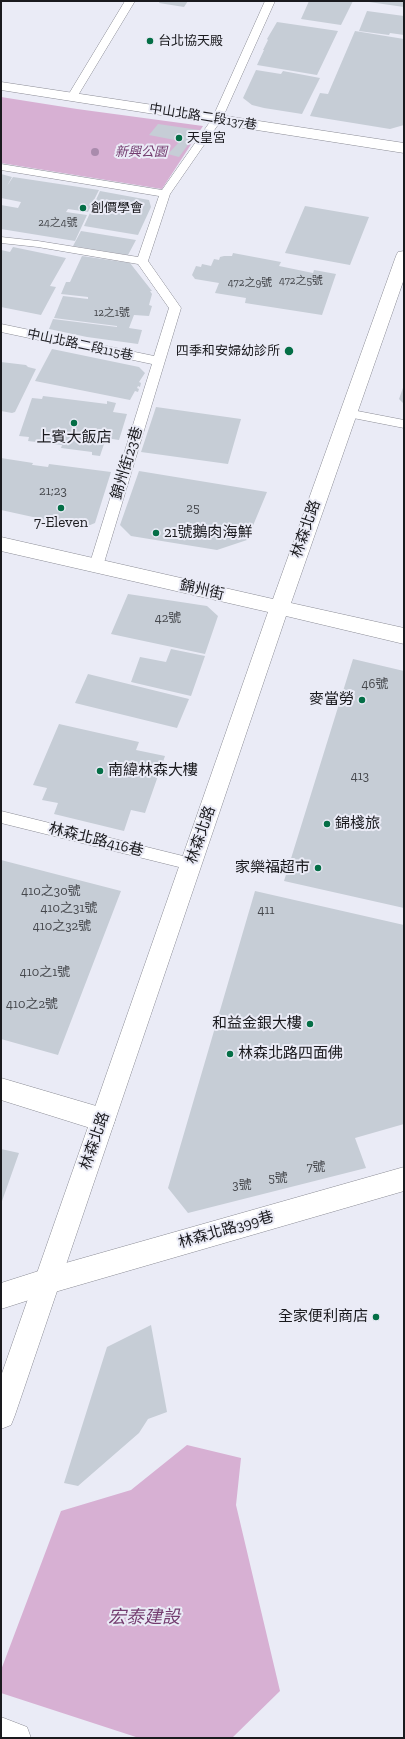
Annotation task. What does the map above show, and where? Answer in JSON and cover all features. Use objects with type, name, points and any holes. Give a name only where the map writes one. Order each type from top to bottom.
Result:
[{"type":"street","name":"中山北路二段137巷","points":[[1,86],[404,148]]},
{"type":"street","name":"林森北路","points":[[1,1415],[347,413],[400,279],[404,256]]},
{"type":"street","name":"錦州街","points":[[1,544],[404,636]]},
{"type":"street","points":[[1,1089],[103,1120]]},
{"type":"street","name":"林森北路399巷","points":[[1,1296],[48,1281],[404,1179]]},
{"type":"street","points":[[1,1732],[16,1738]]},
{"type":"lane","points":[[72,97],[130,1]]},
{"type":"lane","points":[[1,240],[38,244],[142,261],[165,194],[217,119],[270,1]]},
{"type":"lane","points":[[1,167],[165,194]]},
{"type":"lane","name":"錦州街23巷","points":[[96,566],[175,308],[142,261]]},
{"type":"lane","name":"中山北路二段115巷","points":[[1,328],[158,361]]},
{"type":"lane","points":[[347,413],[404,424]]},
{"type":"lane","name":"林森北路416巷","points":[[1,817],[191,864]]},
{"type":"green space","name":"新興公園","points":[[1,97],[203,126],[162,189],[1,163]]},
{"type":"green space","name":"宏泰建設","points":[[187,1445],[241,1458],[236,1505],[280,1691],[232,1738],[139,1738],[1,1693],[1,1670],[61,1511],[131,1490]]},
{"type":"building","points":[[160,1],[188,1],[184,7],[159,3]]},
{"type":"building","points":[[309,1],[353,1],[341,25],[301,19]]},
{"type":"building","points":[[404,1],[404,7],[369,2]]},
{"type":"building","points":[[367,11],[404,16],[404,35],[390,33],[389,35],[359,31]]},
{"type":"building","points":[[277,22],[338,31],[317,75],[257,65],[268,40],[267,39]]},
{"type":"building","points":[[355,31],[404,39],[404,125],[390,129],[310,116],[320,93],[328,94]]},
{"type":"building","points":[[256,70],[281,74],[283,71],[320,78],[302,114],[252,105],[243,98]]},
{"type":"building","name":"天皇宮","points":[[158,124],[199,130],[179,157],[168,154],[180,141],[149,135]]},
{"type":"building","points":[[1,174],[12,177],[7,186],[13,177],[99,190],[88,212],[68,209],[66,212],[87,215],[75,241],[1,229],[1,205],[18,208],[21,202],[1,198]]},
{"type":"building","points":[[100,191],[149,200],[151,207],[138,235],[84,226]]},
{"type":"building","points":[[305,206],[369,217],[350,265],[285,253]]},
{"type":"building","points":[[81,231],[136,240],[128,255],[73,246]]},
{"type":"building","points":[[13,247],[66,258],[50,286],[56,287],[41,315],[1,307],[1,250],[10,252]]},
{"type":"building","points":[[233,253],[281,262],[279,266],[313,273],[314,270],[336,274],[322,315],[245,303],[246,298],[215,293],[219,283],[195,279],[192,275],[196,266],[201,267],[202,264],[211,266],[214,259],[219,260],[220,257],[232,256]]},
{"type":"building","points":[[82,256],[130,263],[152,291],[150,291],[152,294],[149,305],[152,306],[149,316],[134,315],[129,328],[142,330],[138,344],[87,337],[49,329],[53,319],[117,327],[54,318],[63,296],[88,299],[88,297],[61,294],[66,282],[70,282]]},
{"type":"building","points":[[52,349],[139,367],[145,373],[139,382],[141,383],[140,387],[138,386],[137,388],[139,389],[138,392],[135,391],[130,400],[35,381]]},
{"type":"building","points":[[1,362],[26,365],[36,369],[15,412],[12,413],[1,411]]},
{"type":"building","points":[[404,385],[404,404],[399,399]]},
{"type":"building","name":"上賓大飯店","points":[[43,396],[107,404],[107,401],[116,403],[113,412],[127,414],[119,440],[106,438],[100,456],[92,455],[92,452],[61,448],[62,445],[28,441],[29,437],[19,436],[32,398],[42,399]]},
{"type":"building","points":[[156,407],[241,419],[228,464],[141,452]]},
{"type":"building","points":[[1,458],[33,463],[32,465],[48,467],[49,464],[111,472],[95,523],[83,528],[1,510]]},
{"type":"building","points":[[139,471],[267,492],[247,540],[217,550],[131,536],[120,525]]},
{"type":"building","points":[[128,594],[207,606],[218,616],[205,654],[111,634]]},
{"type":"building","points":[[171,649],[205,656],[191,696],[131,682],[140,657],[166,662]]},
{"type":"building","points":[[353,659],[404,671],[404,908],[284,881]]},
{"type":"building","points":[[88,674],[189,699],[177,728],[75,703]]},
{"type":"building","name":"南緯林森大樓","points":[[59,724],[139,742],[136,750],[165,756],[145,813],[131,810],[124,831],[54,814],[58,803],[42,800],[47,788],[33,785]]},
{"type":"building","points":[[1,860],[121,891],[58,1055],[1,1039]]},
{"type":"building","name":"和益金銀大樓","points":[[255,891],[404,925],[404,1124],[355,1138],[366,1168],[188,1213],[168,1188]]},
{"type":"building","points":[[1,1149],[19,1153],[1,1204]]},
{"type":"building","points":[[151,1325],[167,1412],[148,1419],[139,1433],[78,1486],[64,1483],[107,1347]]},
{"type":"place","name":"台北協天殿","points":[[150,41]]},
{"type":"place","name":"天皇宮","points":[[179,138]]},
{"type":"place","name":"創價學會","points":[[83,208]]},
{"type":"place","name":"四季和安婦幼診所","points":[[289,351]]},
{"type":"place","name":"上賓大飯店","points":[[74,423]]},
{"type":"place","name":"7-Eleven","points":[[61,508]]},
{"type":"place","name":"21號鵝肉海鮮","points":[[156,533]]},
{"type":"place","name":"麥當勞","points":[[362,700]]},
{"type":"place","name":"南緯林森大樓","points":[[100,771]]},
{"type":"place","name":"錦棧旅","points":[[327,824]]},
{"type":"place","name":"家樂福超市","points":[[318,868]]},
{"type":"place","name":"和益金銀大樓","points":[[310,1024]]},
{"type":"place","name":"林森北路四面佛","points":[[230,1054]]},
{"type":"place","name":"全家便利商店","points":[[376,1317]]}]
